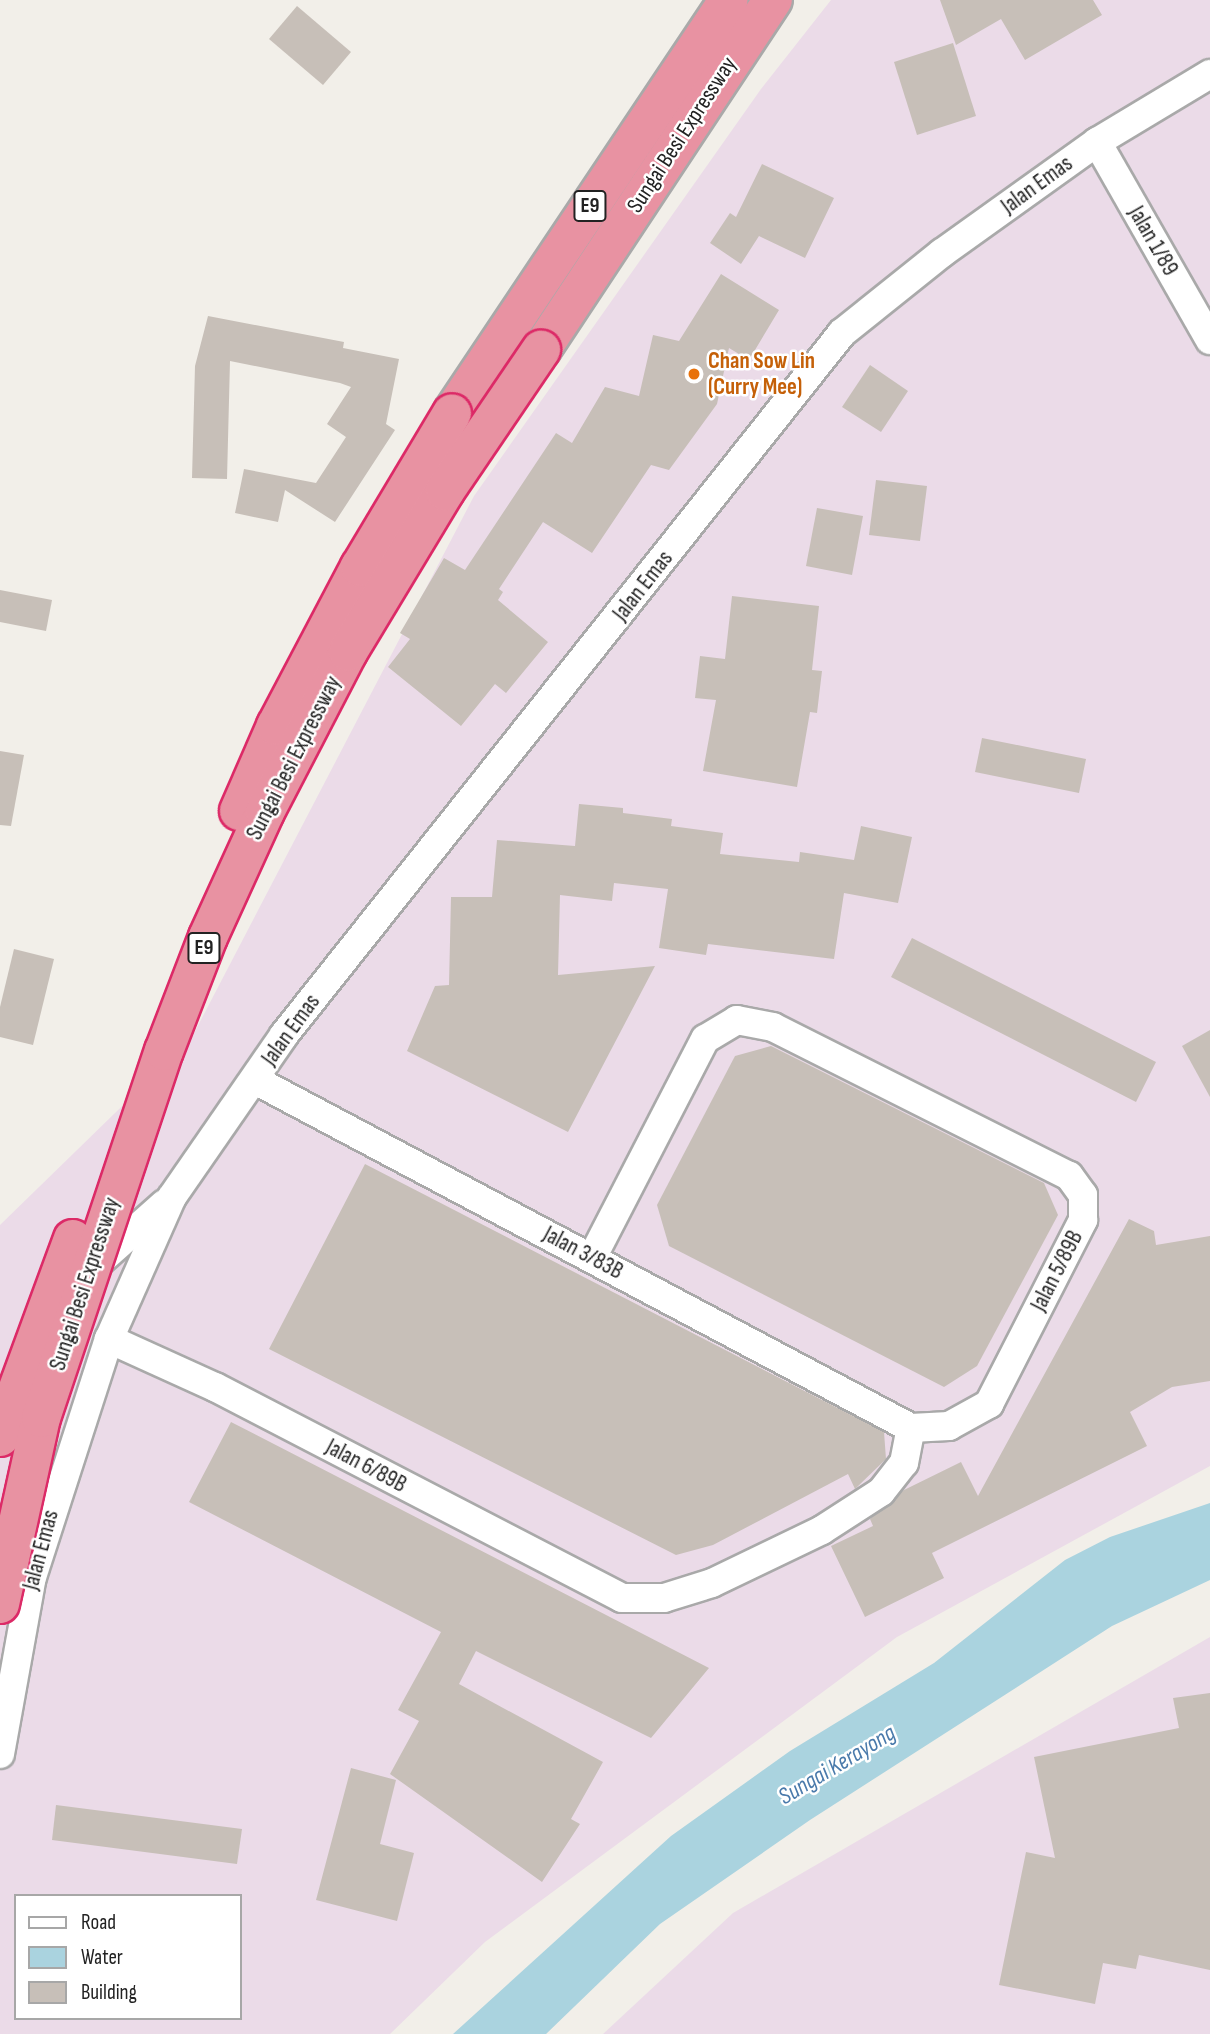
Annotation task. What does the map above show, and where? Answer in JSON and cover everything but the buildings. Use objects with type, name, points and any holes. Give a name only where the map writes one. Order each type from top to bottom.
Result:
[{"type":"highway","name":"Sungai Besi Expressway","points":[[0,1437],[194,915],[276,726],[360,567],[453,413],[728,0]]},
{"type":"highway","name":"Sungai Besi Expressway","points":[[0,1604],[41,1418],[104,1224],[208,937],[265,812],[348,652],[445,491],[723,72],[774,0]]},
{"type":"highway","points":[[723,72],[793,0]]},
{"type":"street","name":"Jalan Emas","points":[[0,1754],[36,1564],[109,1339],[172,1197],[284,1035],[842,332],[942,253],[1097,142],[1210,74]]},
{"type":"street","name":"Jalan 1/89","points":[[1097,142],[1210,340]]},
{"type":"street","name":"Jalan 5/89B","points":[[592,1258],[705,1038],[737,1020],[773,1027],[1069,1176],[1083,1195],[1083,1220],[989,1404],[949,1426],[911,1429]]},
{"type":"street","name":"Jalan 3/83B","points":[[254,1080],[911,1429]]},
{"type":"street","name":"Jalan Emas","points":[[0,1431],[46,1310],[172,1197]]},
{"type":"street","name":"Jalan 6/89B","points":[[109,1339],[215,1387],[622,1598],[664,1598],[712,1583],[822,1530],[881,1492],[904,1463],[911,1429]]},
{"type":"shaded area","points":[[831,0],[1210,0],[1210,1466],[897,1637],[485,1942],[390,2034],[0,2034],[0,1225],[191,1039],[474,496],[761,89]]},
{"type":"shaded area","points":[[1210,1637],[1210,2034],[603,2034],[733,1913]]},
{"type":"water","name":"Sungai Kerayong","points":[[1210,1503],[1210,1580],[1112,1626],[810,1820],[660,1924],[546,2034],[453,2034],[671,1836],[790,1751],[934,1663],[1065,1560],[1110,1537]]},
{"type":"place","name":"Chan Sow Lin (Curry Mee)","points":[[694,374]]}]
